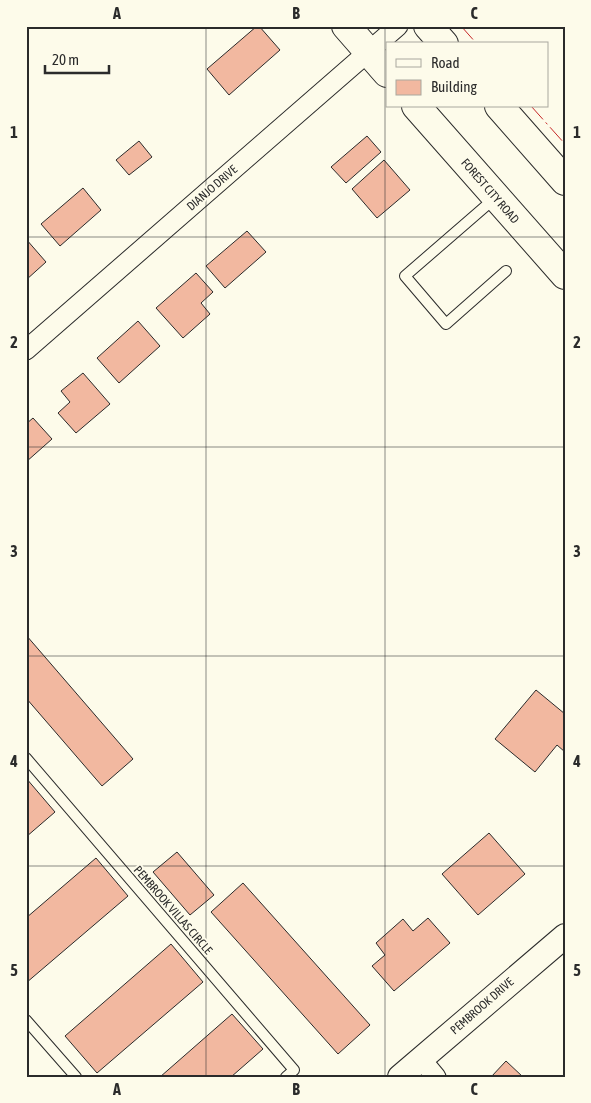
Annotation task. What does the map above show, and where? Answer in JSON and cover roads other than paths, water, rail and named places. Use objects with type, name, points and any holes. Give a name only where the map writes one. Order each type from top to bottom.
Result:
[{"type":"main road","points":[[346,26],[386,72]]},
{"type":"main road","points":[[428,26],[442,42]]},
{"type":"main road","name":"FOREST CITY ROAD","points":[[418,108],[565,275]]},
{"type":"main road","points":[[500,108],[559,171]]},
{"type":"street","name":"DIANJO DRIVE","points":[[26,350],[398,26]]},
{"type":"street","name":"PEMBROOK DRIVE","points":[[400,1077],[428,1068],[565,936]]},
{"type":"lane","points":[[496,197],[404,276],[446,324],[506,271]]},
{"type":"lane","name":"PEMBROOK VILLAS CIRCLE","points":[[26,758],[294,1070],[286,1077]]},
{"type":"lane","points":[[26,1020],[76,1077]]}]
